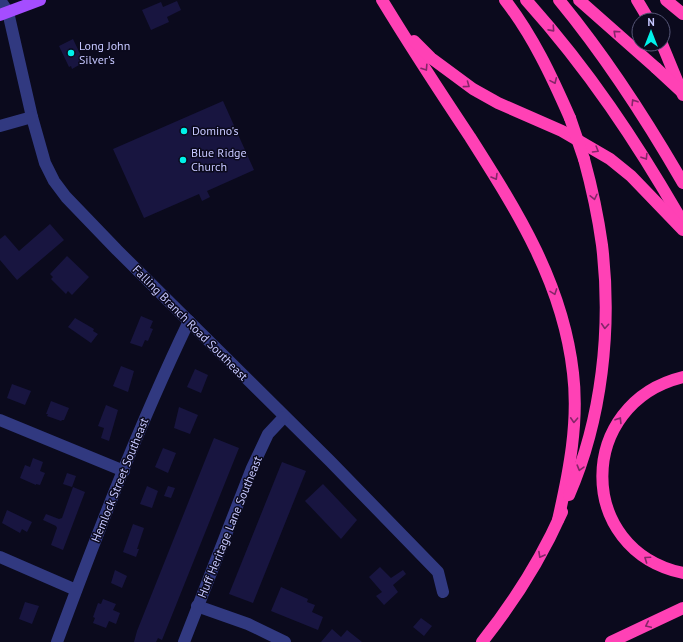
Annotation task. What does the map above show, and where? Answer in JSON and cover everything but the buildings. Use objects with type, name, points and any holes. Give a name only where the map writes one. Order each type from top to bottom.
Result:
[{"type":"highway","points":[[382,0],[512,207],[544,263],[557,300],[567,334],[573,373],[574,408],[572,451],[558,520]]},
{"type":"highway","points":[[482,642],[521,588],[540,557],[579,473],[594,413],[602,362],[606,319],[602,246],[595,202],[584,159],[570,118],[552,76],[532,41],[505,0]]},
{"type":"highway","points":[[526,0],[556,33],[618,116],[683,222]]},
{"type":"highway","points":[[559,0],[618,76],[683,183]]},
{"type":"highway","points":[[579,0],[656,68],[683,95]]},
{"type":"highway","points":[[637,0],[644,12]]},
{"type":"highway","points":[[666,0],[683,14]]},
{"type":"highway","points":[[396,23],[430,58],[473,89],[498,103],[562,131],[610,159],[631,176],[683,230]]},
{"type":"highway","points":[[665,52],[683,95]]},
{"type":"highway","points":[[683,377],[669,380],[652,388],[638,397],[626,410],[605,450],[602,478],[603,492],[615,525],[635,551],[652,563],[671,571],[683,573]]},
{"type":"highway","points":[[611,642],[683,608]]},
{"type":"main road","points":[[6,9],[40,0]]},
{"type":"street","points":[[0,0],[6,9]]},
{"type":"street","name":"Falling Branch Road Southeast","points":[[6,9],[32,117],[45,163],[54,181],[66,197],[117,250],[438,572],[443,592]]},
{"type":"street","points":[[0,126],[32,117]]},
{"type":"street","name":"Hemlock Street Southeast","points":[[57,642],[76,590],[163,376],[189,321]]},
{"type":"street","name":"Huff Heritage Lane Southeast","points":[[184,642],[197,606],[268,434],[284,417]]},
{"type":"street","points":[[0,420],[124,471]]},
{"type":"street","points":[[0,557],[76,590]]},
{"type":"street","points":[[197,606],[248,624],[285,642]]},
{"type":"place","name":"Long John Silver's","points":[[71,53]]},
{"type":"place","name":"Domino's","points":[[184,131]]},
{"type":"place","name":"Blue Ridge Church","points":[[183,160]]}]
